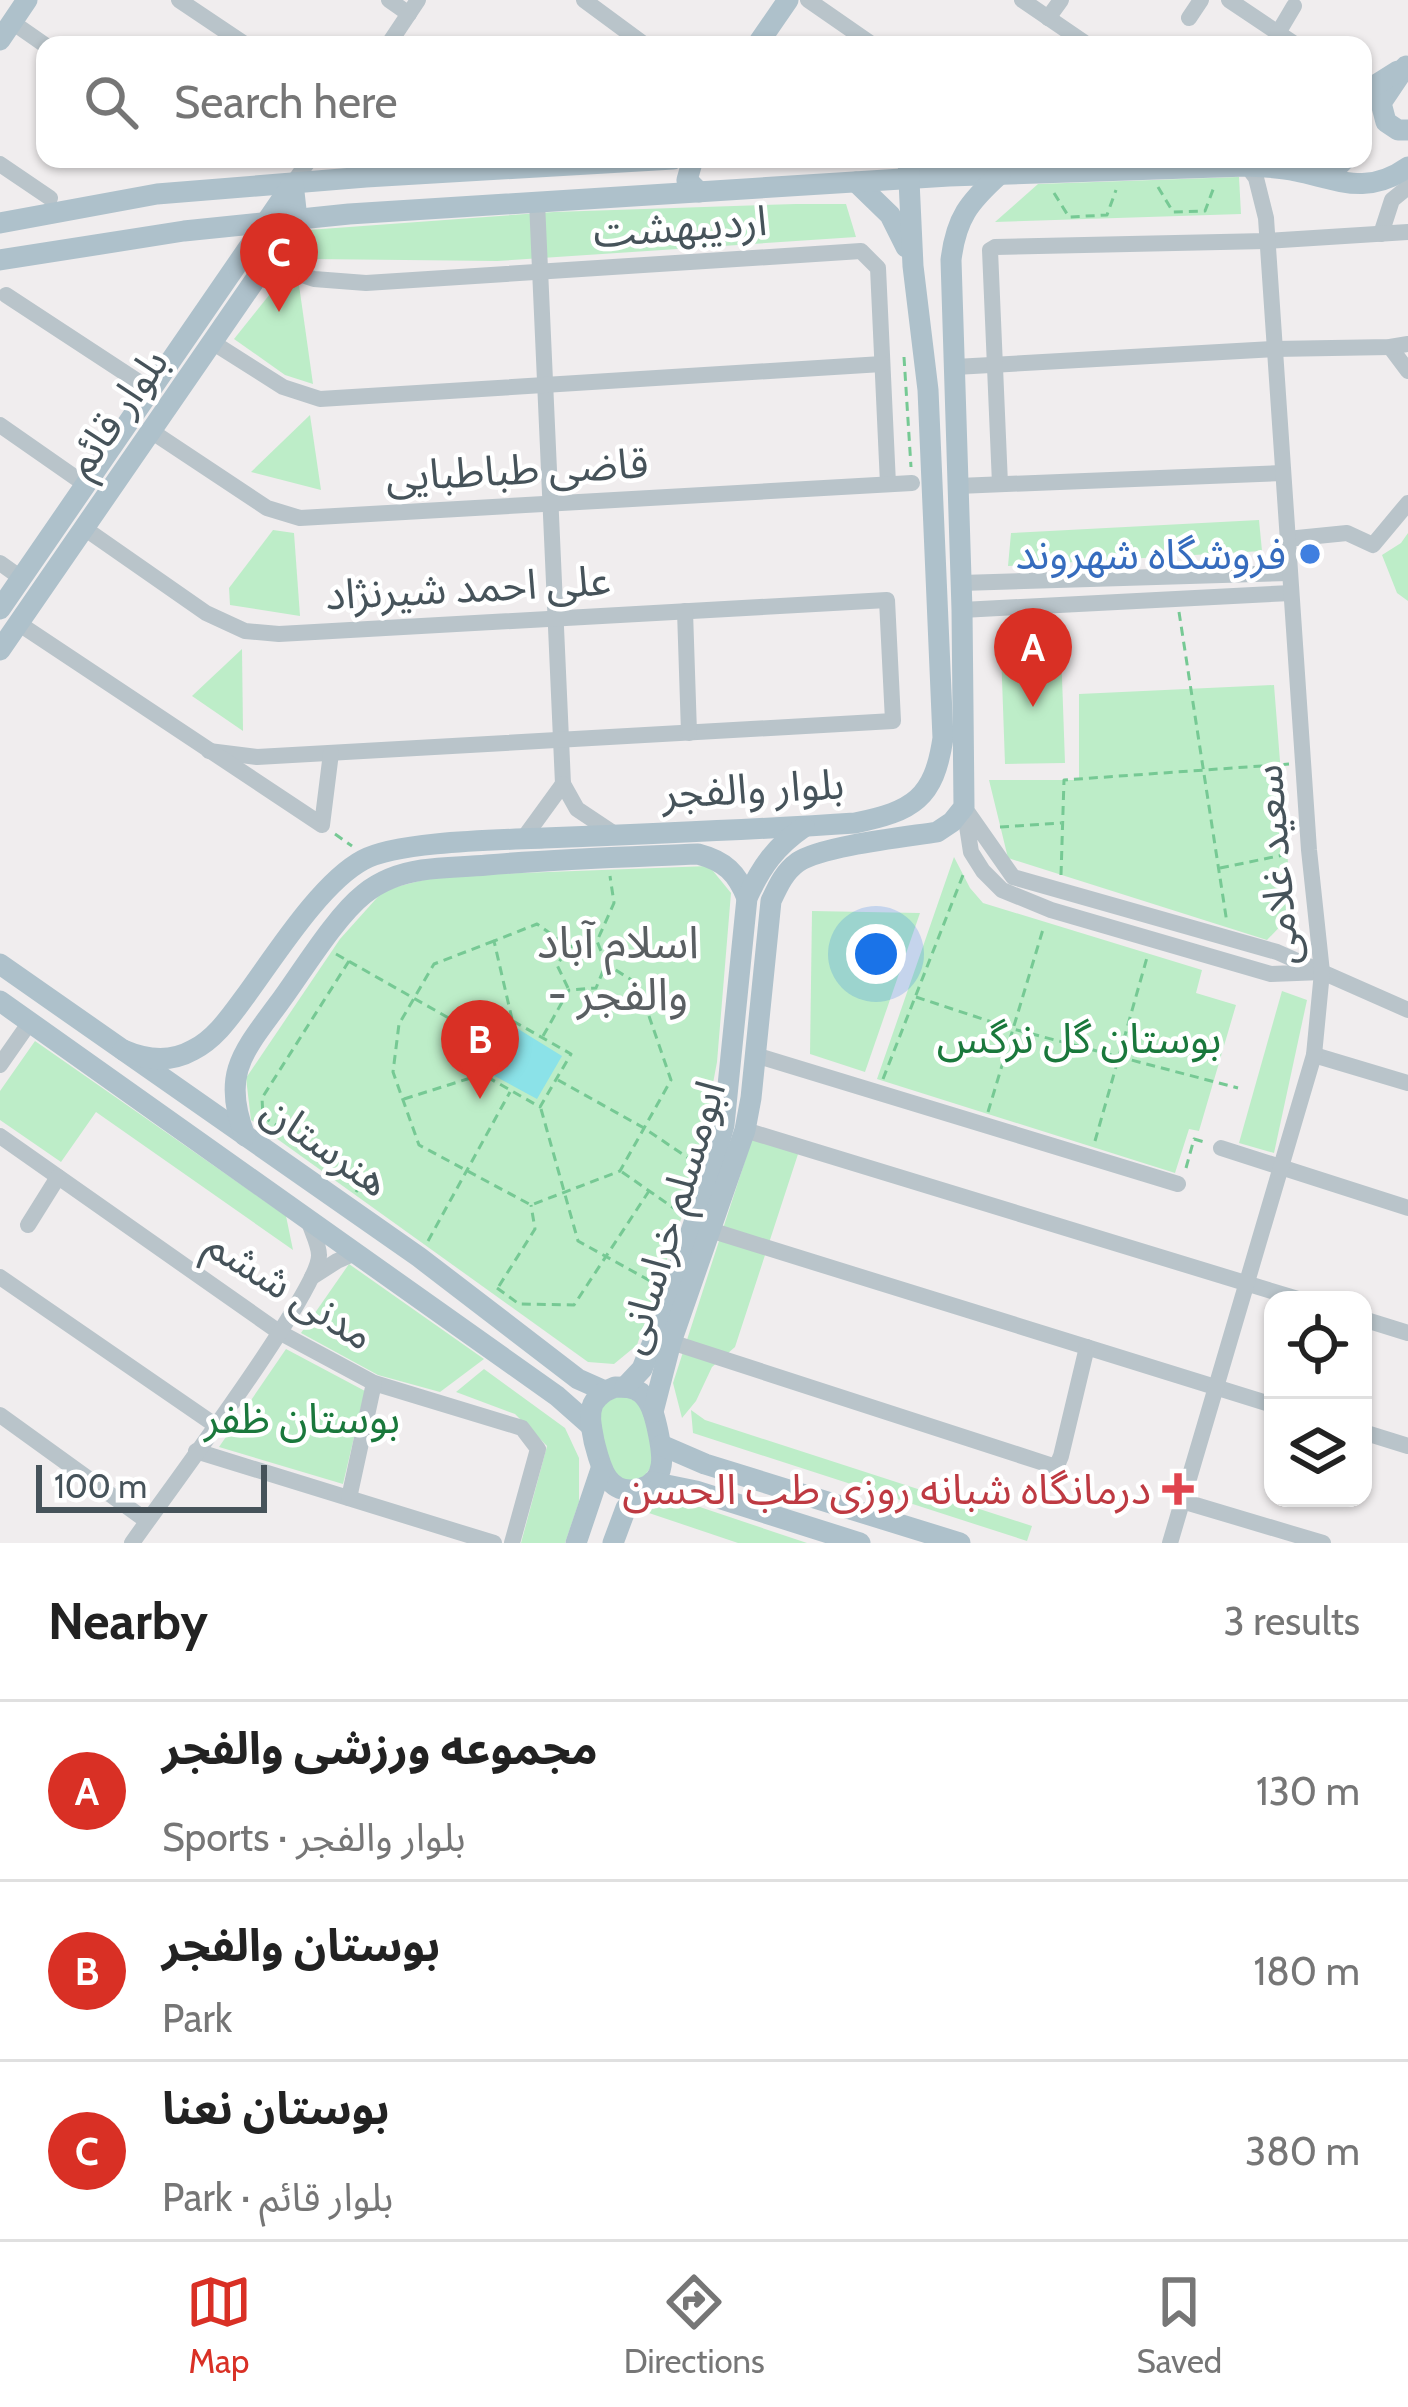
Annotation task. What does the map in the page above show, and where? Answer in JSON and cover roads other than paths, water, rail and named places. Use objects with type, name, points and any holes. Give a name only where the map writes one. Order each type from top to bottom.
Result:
[{"type":"main road","points":[[6,31],[27,0]]},
{"type":"main road","points":[[763,36],[788,0]]},
{"type":"main road","points":[[1372,87],[1407,65]]},
{"type":"main road","points":[[1407,65],[1382,103],[1386,122],[1408,130]]},
{"type":"main road","points":[[1270,168],[1358,185],[1382,182],[1408,167]]},
{"type":"main road","points":[[0,223],[157,194],[532,168]]},
{"type":"main road","points":[[654,195],[672,182],[674,168]]},
{"type":"main road","points":[[689,168],[687,180],[698,192]]},
{"type":"main road","points":[[0,260],[268,221],[856,182],[909,169],[1000,174],[1184,168]]},
{"type":"main road","points":[[1294,170],[1309,168]]},
{"type":"main road","name":"بلوار والفجر","points":[[123,1051],[143,1059],[168,1059],[193,1051],[223,1026],[323,894],[369,856],[523,839],[855,823],[888,816],[929,788],[939,767],[943,738],[928,390],[913,266],[909,169]]},
{"type":"main road","points":[[964,807],[951,260],[954,233],[965,210],[1000,174]]},
{"type":"main road","points":[[856,182],[890,215],[913,266]]},
{"type":"main road","points":[[293,183],[297,219]]},
{"type":"main road","name":"بلوار قائم","points":[[0,609],[293,183]]},
{"type":"main road","name":"بلوار قائم","points":[[0,650],[297,219]]},
{"type":"main road","points":[[935,584],[961,584]]},
{"type":"main road","points":[[937,611],[962,610]]},
{"type":"main road","name":"بلوار والفجر","points":[[772,901],[783,877],[799,861],[938,832],[964,807]]},
{"type":"main road","name":"ابومسلم خراسانی","points":[[653,1412],[724,1125],[747,898],[772,854],[805,827]]},
{"type":"main road","name":"بلوار والفجر","points":[[245,1136],[234,1094],[238,1065],[252,1039],[340,919],[363,895],[388,879],[421,870],[698,854],[714,858],[738,877],[747,898]]},
{"type":"main road","name":"ابومسلم خراسانی","points":[[615,1389],[642,1370],[671,1292],[745,1130],[772,901]]},
{"type":"main road","name":"هنرستان","points":[[0,964],[419,1257],[578,1378],[615,1389]]},
{"type":"main road","name":"هنرستان","points":[[0,1001],[561,1399],[591,1426]]},
{"type":"main road","points":[[613,1543],[626,1508],[648,1485],[663,1465],[653,1412],[643,1395],[615,1389],[592,1406],[591,1426],[601,1469],[614,1485],[633,1490],[648,1485],[696,1491],[860,1543]]},
{"type":"main road","points":[[661,1445],[705,1464],[960,1543]]},
{"type":"main road","points":[[576,1543],[601,1469]]},
{"type":"street","points":[[178,0],[232,36]]},
{"type":"street","points":[[389,0],[414,7],[394,36]]},
{"type":"street","points":[[584,0],[633,36]]},
{"type":"street","points":[[808,0],[861,36]]},
{"type":"street","points":[[1048,18],[1060,0]]},
{"type":"street","points":[[1189,18],[1201,0]]},
{"type":"street","points":[[1229,0],[1282,36]]},
{"type":"street","points":[[1024,1],[1075,36]]},
{"type":"street","points":[[1278,33],[1294,6]]},
{"type":"street","points":[[6,31],[36,42]]},
{"type":"street","points":[[0,164],[50,198]]},
{"type":"street","points":[[293,183],[304,168]]},
{"type":"street","name":"سعید غلامی","points":[[1170,1543],[1314,1054],[1322,972],[1262,196],[1248,168]]},
{"type":"street","points":[[1381,234],[1391,200],[1408,187]]},
{"type":"street","points":[[537,202],[562,784],[577,809],[616,835]]},
{"type":"street","points":[[1000,484],[990,250],[1408,232]]},
{"type":"street","name":"اردیبهشت","points":[[266,263],[314,279],[366,283],[861,251],[878,268],[888,484]]},
{"type":"street","points":[[6,296],[151,391]]},
{"type":"street","points":[[212,342],[283,387],[320,399],[882,364]]},
{"type":"street","points":[[955,368],[1399,345],[1408,371]]},
{"type":"street","points":[[0,425],[86,485]]},
{"type":"street","name":"قاضی طباطبایی","points":[[151,431],[267,508],[300,518],[912,483]]},
{"type":"street","points":[[958,485],[1282,473]]},
{"type":"street","points":[[1287,538],[1347,533],[1373,545],[1408,503]]},
{"type":"street","name":"علی احمد شیرنژاد","points":[[84,528],[206,613],[244,631],[279,634],[887,600],[893,722],[688,733]]},
{"type":"street","points":[[0,563],[21,578]]},
{"type":"street","points":[[961,584],[1289,573]]},
{"type":"street","points":[[962,610],[1291,593]]},
{"type":"street","points":[[209,751],[257,757],[688,733],[685,611]]},
{"type":"street","points":[[19,623],[322,824],[331,753]]},
{"type":"street","points":[[523,839],[562,784]]},
{"type":"street","points":[[964,807],[971,851],[1002,890],[1051,910],[1271,974],[1322,972]]},
{"type":"street","points":[[964,807],[1013,877],[1277,952],[1408,1010]]},
{"type":"street","points":[[0,1065],[30,1022]]},
{"type":"street","points":[[1314,1054],[1408,1083]]},
{"type":"street","points":[[755,1055],[1178,1184]]},
{"type":"street","points":[[745,1130],[1272,1291]]},
{"type":"street","name":"مدنی ششم","points":[[0,1136],[279,1333],[374,1383],[522,1428],[538,1449],[512,1543]]},
{"type":"street","points":[[1221,1148],[1408,1208]]},
{"type":"street","points":[[28,1225],[58,1177]]},
{"type":"street","points":[[132,1543],[279,1333],[312,1278],[319,1257],[308,1220]]},
{"type":"street","points":[[702,1227],[1264,1402]]},
{"type":"street","points":[[312,1278],[356,1253]]},
{"type":"street","points":[[0,1276],[214,1425]]},
{"type":"street","points":[[1372,1322],[1408,1333]]},
{"type":"street","points":[[670,1342],[1053,1466],[1058,1463],[1087,1347]]},
{"type":"street","points":[[349,1498],[374,1383]]},
{"type":"street","points":[[0,1414],[147,1521]]},
{"type":"street","points":[[1372,1435],[1408,1446]]},
{"type":"street","points":[[196,1451],[494,1543]]},
{"type":"street","points":[[1183,1501],[1323,1543]]},
{"type":"water","points":[[515,1027],[562,1056],[537,1099],[491,1074]]},
{"type":"place","name":"بوستان نعنا","points":[[279,312]]},
{"type":"place","name":"فروشگاه شهروند","points":[[1310,554]]},
{"type":"place","name":"مجموعه ورزشی والفجر","points":[[1033,707]]},
{"type":"place","name":"بوستان والفجر","points":[[480,1099]]},
{"type":"place","name":"درمانگاه شبانه روزی طب الحسن","points":[[1178,1489]]},
{"type":"district","name":"اسلام آباد - والفجر","points":[[618,968]]},
{"type":"park label","name":"بوستان گل نرگس","points":[[1079,1038]]},
{"type":"park label","name":"بوستان ظفر","points":[[302,1418]]}]
